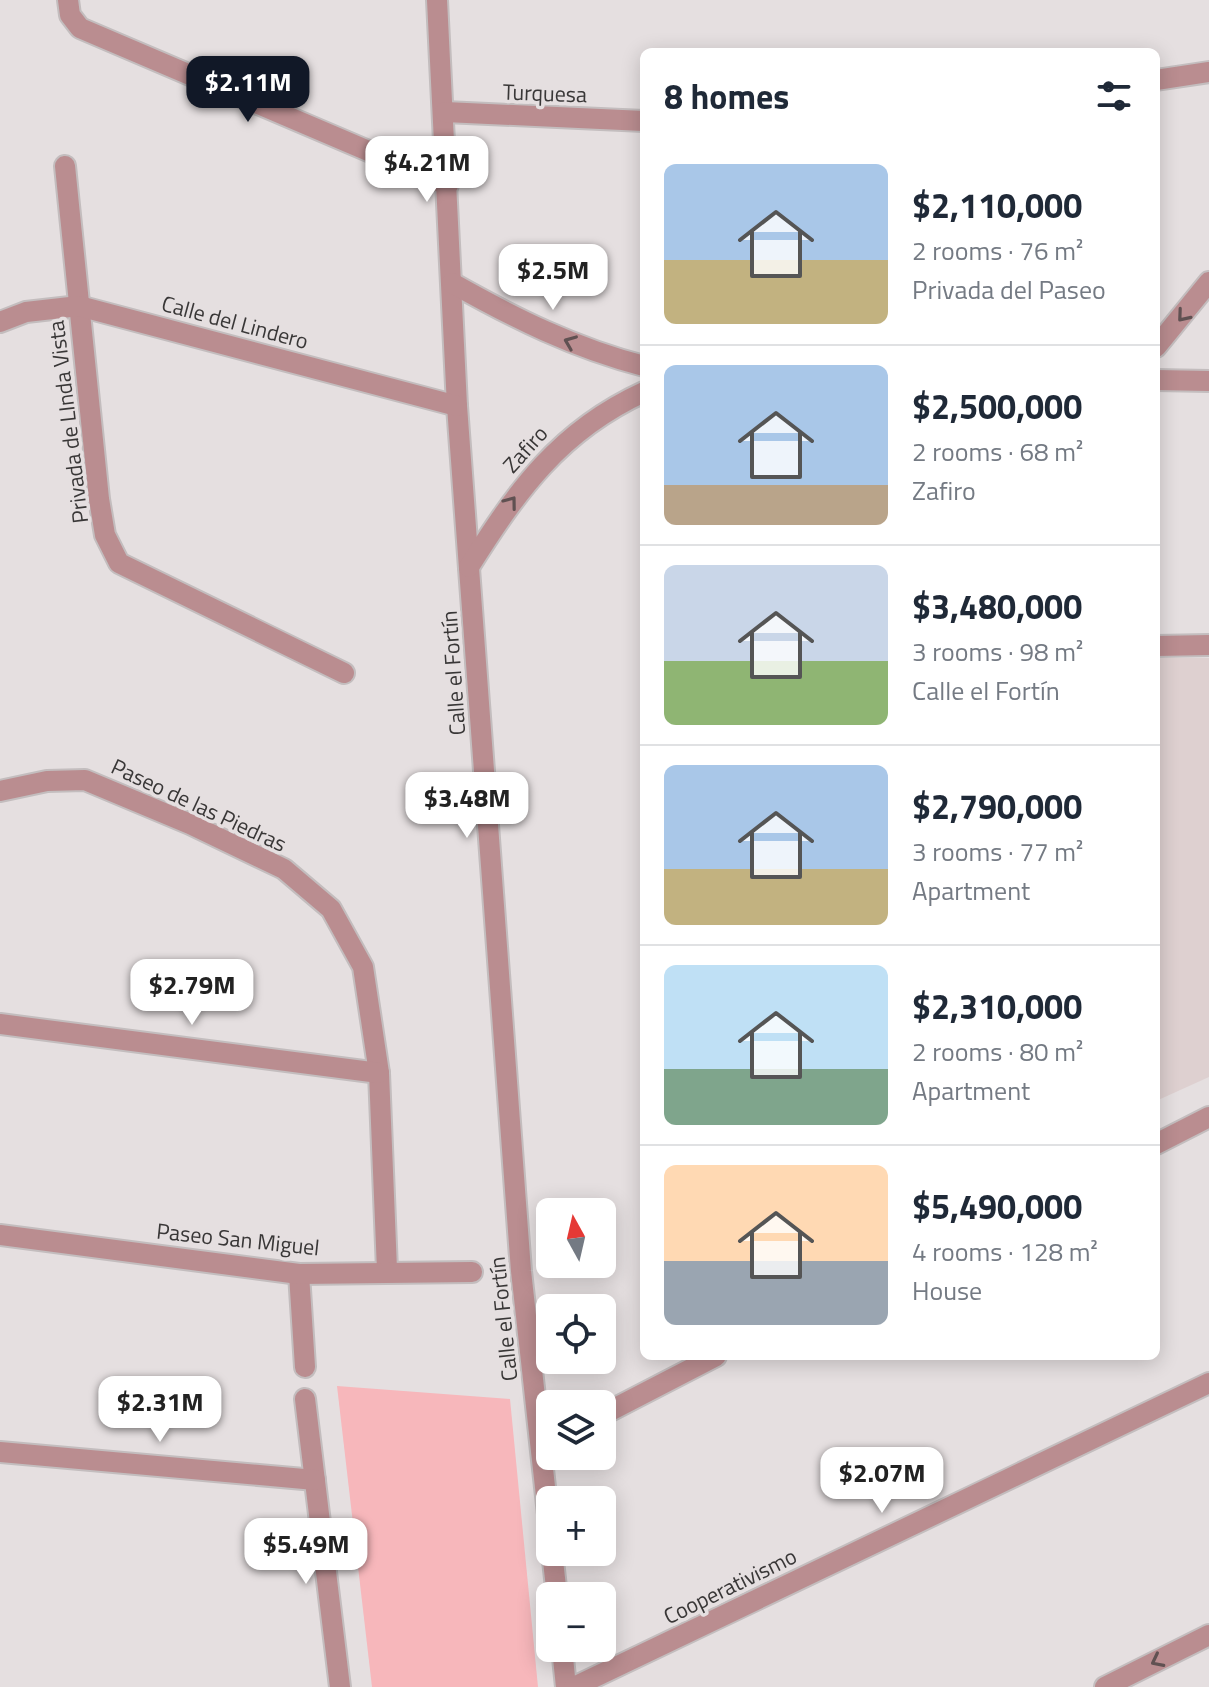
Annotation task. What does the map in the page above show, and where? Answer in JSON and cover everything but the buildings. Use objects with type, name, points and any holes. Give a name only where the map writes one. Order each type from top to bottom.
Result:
[{"type":"street","points":[[68,0],[70,15],[80,28],[448,185]]},
{"type":"street","name":"Calle el Fortín","points":[[437,0],[445,112],[457,406],[521,1271],[538,1390]]},
{"type":"street","points":[[1160,79],[1209,72]]},
{"type":"street","name":"Turquesa","points":[[445,112],[640,121]]},
{"type":"street","name":"Privada de LInda Vista","points":[[65,166],[99,499],[105,535],[119,563],[344,673]]},
{"type":"street","points":[[1160,342],[1209,282]]},
{"type":"street","points":[[452,283],[524,324],[601,355],[640,365]]},
{"type":"street","name":"Calle del Lindero","points":[[0,322],[26,312],[79,306],[457,406]]},
{"type":"street","points":[[1160,380],[1209,381]]},
{"type":"street","name":"Zafiro","points":[[469,567],[512,499],[570,436],[614,406],[640,394]]},
{"type":"street","points":[[1160,646],[1209,645]]},
{"type":"street","name":"Paseo de las Piedras","points":[[0,791],[47,781],[85,780],[190,824],[284,869],[331,909],[363,967],[379,1073],[387,1270]]},
{"type":"street","points":[[0,1024],[379,1073]]},
{"type":"street","points":[[1160,1142],[1209,1117]]},
{"type":"street","name":"Paseo San Miguel","points":[[0,1235],[299,1274],[387,1270],[472,1272]]},
{"type":"street","points":[[299,1274],[305,1367]]},
{"type":"street","points":[[616,1408],[708,1360]]},
{"type":"street","name":"Cooperativismo","points":[[574,1687],[1209,1383]]},
{"type":"street","points":[[305,1399],[340,1687]]},
{"type":"street","points":[[0,1452],[315,1480]]},
{"type":"street","points":[[1105,1687],[1209,1635]]},
{"type":"street","points":[[563,1662],[566,1687]]},
{"type":"shaded area","points":[[1160,658],[1209,658],[1209,1077],[1160,1099]]},
{"type":"shaded area","points":[[337,1386],[510,1399],[538,1687],[372,1687]]}]
